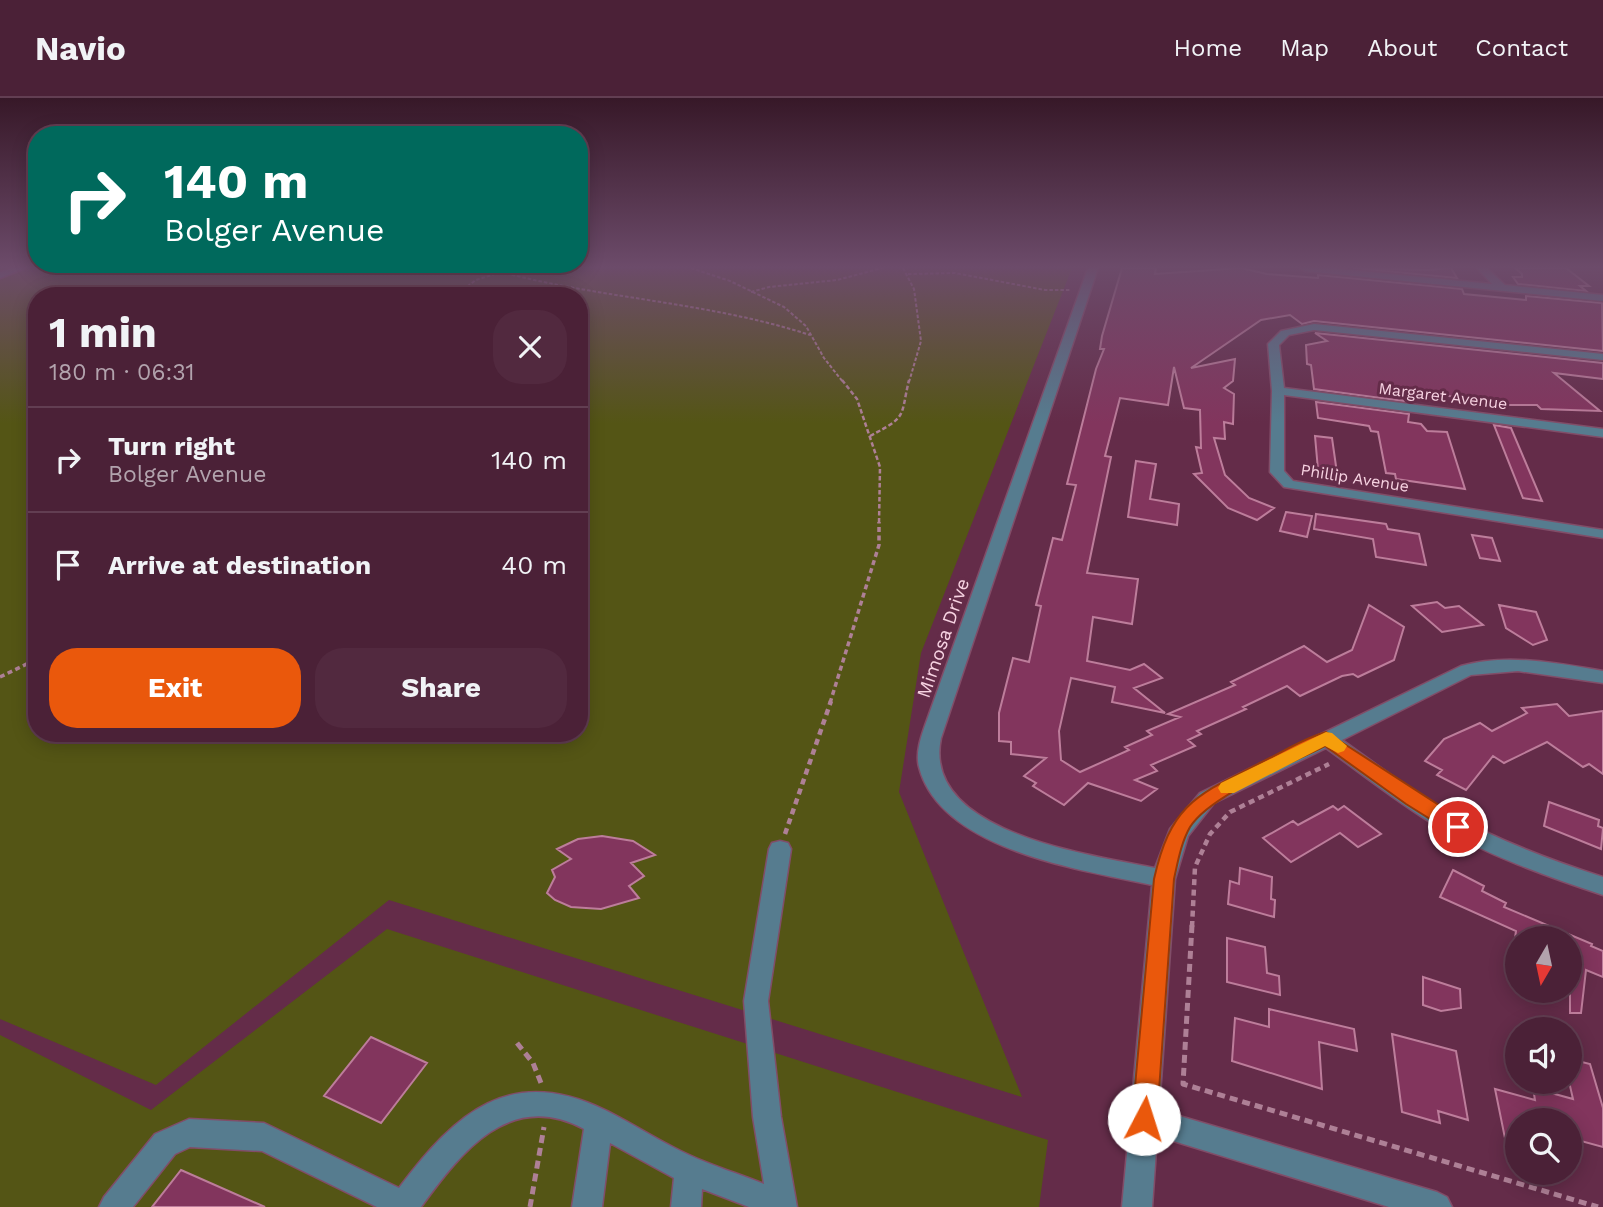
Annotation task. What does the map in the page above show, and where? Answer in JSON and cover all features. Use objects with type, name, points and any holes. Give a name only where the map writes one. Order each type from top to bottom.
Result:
[{"type":"street","name":"Mimosa Drive","points":[[1075,320],[936,720],[929,743],[929,769],[942,793],[960,813],[985,830],[1053,854],[1164,879]]},
{"type":"street","name":"Phillip Avenue","points":[[1603,357],[1341,328],[1314,327],[1285,333],[1275,340],[1278,391],[1277,472],[1289,484],[1603,534]]},
{"type":"street","name":"Margaret Avenue","points":[[1278,391],[1603,433]]},
{"type":"street","points":[[1137,1207],[1164,879],[1171,846],[1185,820],[1207,798],[1467,670],[1496,664],[1535,666],[1603,677]]},
{"type":"street","points":[[1326,738],[1458,827],[1510,852],[1603,886]]},
{"type":"street","points":[[780,849],[756,1000],[767,1117],[782,1206]]},
{"type":"street","points":[[114,1207],[165,1144],[189,1133],[264,1137],[403,1206],[423,1178],[471,1132],[500,1110],[521,1105],[563,1105],[599,1121],[689,1170],[782,1206]]},
{"type":"street","points":[[1144,1119],[1437,1207]]},
{"type":"street","points":[[587,1207],[599,1121]]},
{"type":"street","points":[[686,1207],[689,1170]]},
{"type":"path","points":[[757,320],[787,326],[810,335]]},
{"type":"path","points":[[780,849],[850,642],[879,545],[880,467],[857,399],[824,358],[806,326],[799,320]]},
{"type":"path","points":[[870,436],[897,422],[906,407],[908,384],[921,341],[919,320]]},
{"type":"path","points":[[0,677],[28,663]]},
{"type":"path","points":[[1329,764],[1230,812],[1210,834],[1195,867],[1183,1084],[1598,1207]]},
{"type":"shaded area","points":[[0,320],[28,320],[28,742],[588,742],[588,320],[1052,320],[921,653],[899,792],[1022,1097],[389,900],[156,1085],[0,1019]]},
{"type":"shaded area","points":[[387,929],[1048,1140],[1039,1207],[0,1207],[0,1035],[151,1110]]},
{"type":"building","points":[[1107,320],[1262,320],[1191,368],[1235,359],[1233,381],[1224,388],[1234,394],[1233,424],[1224,422],[1225,439],[1214,438],[1225,475],[1249,498],[1274,508],[1257,520],[1228,508],[1194,474],[1202,473],[1196,447],[1201,448],[1200,410],[1184,408],[1174,367],[1168,405],[1120,398],[1105,456],[1111,457],[1087,573],[1138,579],[1132,624],[1093,617],[1087,661],[1130,670],[1144,664],[1162,678],[1134,688],[1165,713],[1112,702],[1115,687],[1071,678],[1059,731],[1061,760],[1080,772],[1129,750],[1125,747],[1152,735],[1147,731],[1180,717],[1168,714],[1235,685],[1231,682],[1304,646],[1327,662],[1352,650],[1369,605],[1404,627],[1394,660],[1358,677],[1353,674],[1342,676],[1300,696],[1287,686],[1243,707],[1246,709],[1197,731],[1201,734],[1188,740],[1195,746],[1151,765],[1157,771],[1135,780],[1157,789],[1141,801],[1088,783],[1064,805],[1033,786],[1036,783],[1024,776],[1046,758],[1011,754],[1011,742],[999,741],[999,713],[1013,658],[1029,662],[1041,606],[1036,605],[1053,538],[1062,540],[1076,485],[1067,484],[1096,369],[1104,349],[1100,349]]},
{"type":"building","points":[[1296,320],[1602,320],[1603,351],[1314,321],[1302,324]]},
{"type":"building","points":[[1315,333],[1603,363],[1603,379],[1554,373],[1600,411],[1541,409],[1537,405],[1493,405],[1492,401],[1430,396],[1394,389],[1403,401],[1314,389],[1311,365],[1307,364],[1306,345],[1327,341]]},
{"type":"building","points":[[1316,402],[1409,414],[1408,422],[1421,424],[1427,431],[1447,432],[1465,489],[1396,479],[1395,474],[1386,473],[1378,432],[1371,431],[1369,426],[1318,418]]},
{"type":"building","points":[[1494,425],[1511,428],[1542,501],[1523,498]]},
{"type":"building","points":[[1315,436],[1332,438],[1337,473],[1318,470]]},
{"type":"building","points":[[1136,461],[1156,464],[1150,499],[1179,504],[1177,525],[1128,517]]},
{"type":"building","points":[[1286,512],[1312,516],[1307,537],[1280,531]]},
{"type":"building","points":[[1316,514],[1386,524],[1388,529],[1419,534],[1426,565],[1376,557],[1373,539],[1314,529]]},
{"type":"building","points":[[1472,535],[1492,538],[1500,561],[1480,558]]},
{"type":"building","points":[[1437,602],[1445,608],[1459,606],[1483,625],[1442,632],[1412,606]]},
{"type":"building","points":[[1499,605],[1536,612],[1547,640],[1533,645],[1506,628]]},
{"type":"building","points":[[1557,704],[1569,716],[1603,711],[1603,774],[1589,764],[1583,767],[1547,742],[1504,763],[1493,756],[1466,790],[1437,775],[1442,770],[1425,761],[1444,739],[1480,723],[1492,731],[1527,713],[1522,708]]},
{"type":"building","points":[[1549,802],[1599,820],[1598,826],[1603,828],[1601,849],[1544,826]]},
{"type":"building","points":[[1333,806],[1338,810],[1344,806],[1381,834],[1358,847],[1340,833],[1291,862],[1263,838],[1293,821],[1298,825]]},
{"type":"building","points":[[602,836],[633,841],[655,855],[631,863],[644,876],[629,886],[639,898],[601,909],[571,907],[555,900],[547,893],[555,877],[552,870],[571,859],[557,849],[578,839]]},
{"type":"building","points":[[1240,868],[1272,877],[1274,917],[1228,904],[1230,881],[1239,884]]},
{"type":"building","points":[[1453,870],[1484,886],[1482,891],[1506,903],[1504,907],[1549,926],[1505,926],[1440,897]]},
{"type":"building","points":[[1227,938],[1265,947],[1267,973],[1279,976],[1280,995],[1227,982]]},
{"type":"building","points":[[1582,940],[1603,951],[1603,977],[1586,970],[1581,1013],[1570,1013],[1570,1003],[1582,1003]]},
{"type":"building","points":[[1423,977],[1460,989],[1461,1008],[1441,1011],[1423,1005]]},
{"type":"building","points":[[1269,1009],[1354,1029],[1357,1051],[1319,1042],[1322,1089],[1232,1061],[1235,1018],[1269,1027]]},
{"type":"building","points":[[1392,1034],[1456,1051],[1468,1120],[1438,1111],[1440,1123],[1402,1112]]},
{"type":"building","points":[[371,1037],[427,1063],[381,1123],[324,1096]]},
{"type":"building","points":[[1582,1062],[1590,1064],[1603,1108],[1603,1147],[1582,1141],[1582,1108],[1505,1108],[1505,1138],[1495,1089],[1505,1094],[1535,1100],[1534,1094],[1555,1094],[1573,1099],[1572,1094],[1582,1094]]},
{"type":"building","points":[[181,1170],[265,1207],[152,1207]]},
{"type":"slow traffic","points":[[1227,788],[1326,738],[1338,746]]},
{"type":"route","points":[[1144,1119],[1164,879],[1171,846],[1185,820],[1207,798],[1326,738],[1458,827]]}]
